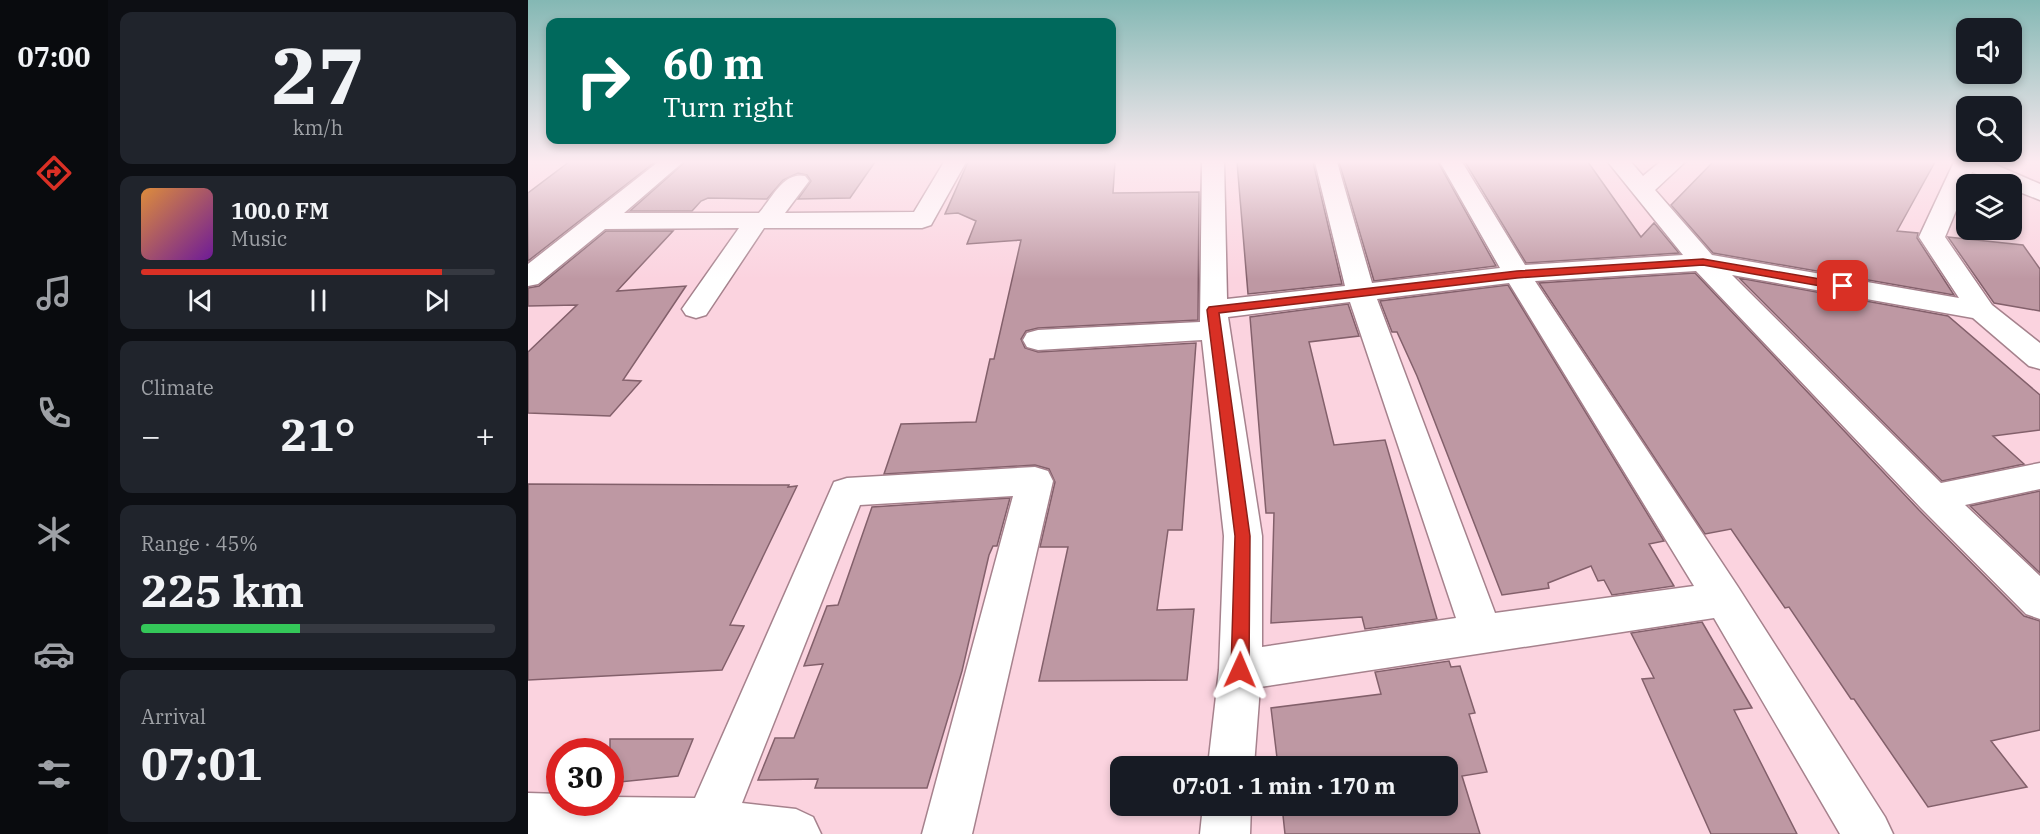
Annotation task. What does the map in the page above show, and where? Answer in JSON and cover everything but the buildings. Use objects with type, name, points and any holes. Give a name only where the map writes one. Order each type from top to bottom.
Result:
[{"type":"street","points":[[528,278],[624,201]]},
{"type":"street","points":[[696,309],[762,220],[779,201]]},
{"type":"street","points":[[599,221],[922,219],[932,201]]},
{"type":"street","points":[[1213,201],[1214,320],[1242,536],[1240,670],[1232,756]]},
{"type":"street","points":[[1336,201],[1361,293],[1482,633]]},
{"type":"street","points":[[1474,201],[1517,274],[1724,599],[1868,834]]},
{"type":"street","points":[[1652,201],[1703,262],[1934,498],[2040,602]]},
{"type":"street","points":[[1948,201],[1932,237],[1982,311],[2040,358]]},
{"type":"street","points":[[1038,340],[1214,320],[1361,293],[1517,274],[1703,262],[1982,311]]},
{"type":"street","points":[[1934,498],[2040,476]]},
{"type":"street","points":[[710,823],[847,492],[1035,481],[947,834]]},
{"type":"street","points":[[1240,670],[1724,599]]},
{"type":"street","points":[[1225,834],[1226,816]]},
{"type":"street","points":[[528,817],[623,828],[710,823],[796,834]]},
{"type":"route","points":[[1240,670],[1242,536],[1213,310],[1517,274],[1703,262],[1843,286]]}]
